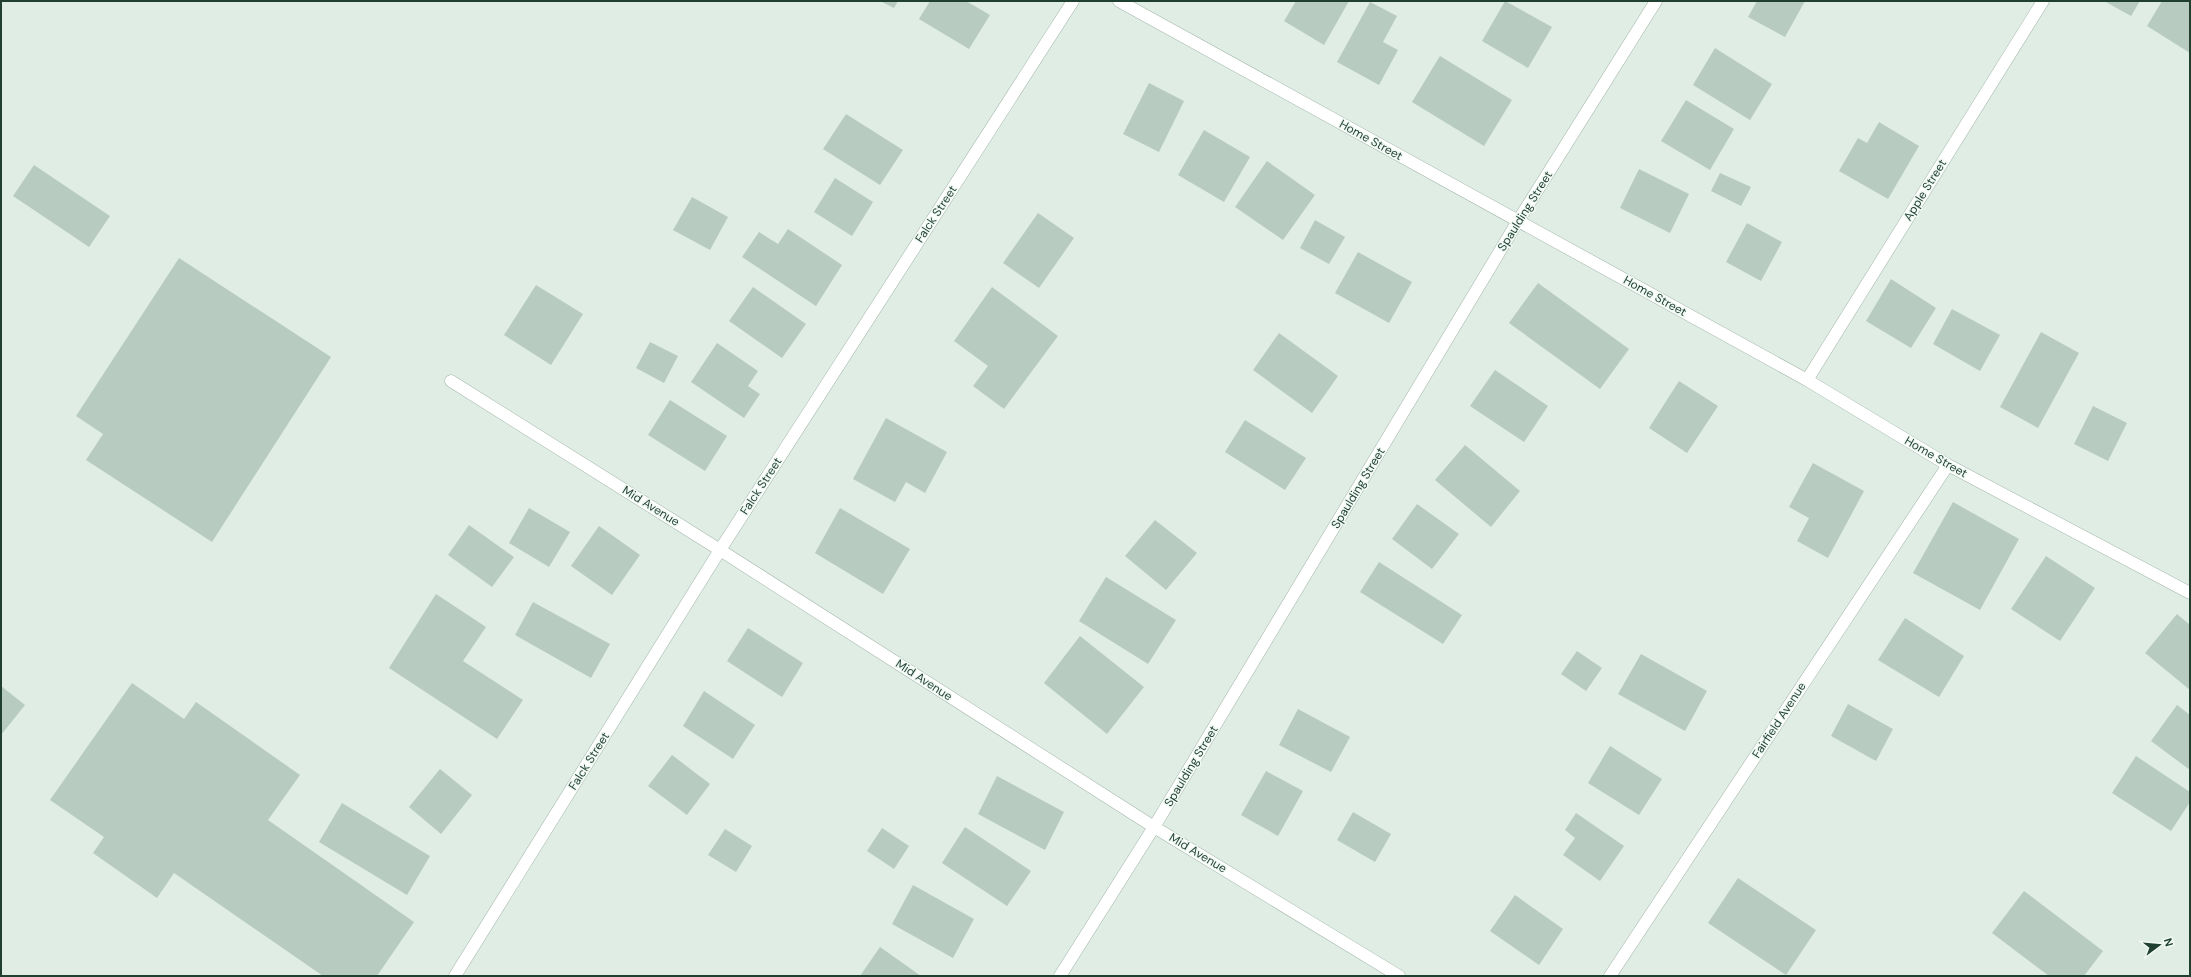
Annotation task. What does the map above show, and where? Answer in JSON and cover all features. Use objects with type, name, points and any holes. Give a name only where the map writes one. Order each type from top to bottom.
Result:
[{"type":"street","name":"Falck Street","points":[[455,976],[720,550],[1073,1]]},
{"type":"street","name":"Home Street","points":[[1118,1],[1807,380],[1948,465],[2190,593]]},
{"type":"street","name":"Spaulding Street","points":[[1060,976],[1154,827],[1518,221],[1656,1]]},
{"type":"street","name":"Apple Street","points":[[1807,380],[2043,1]]},
{"type":"street","name":"Mid Avenue","points":[[451,381],[720,550],[1154,827],[1399,976]]},
{"type":"street","name":"Fairfield Avenue","points":[[1610,976],[1948,465]]},
{"type":"building","points":[[880,1],[898,1],[894,8]]},
{"type":"building","points":[[930,1],[966,1],[990,15],[969,49],[919,19]]},
{"type":"building","points":[[1296,1],[1349,1],[1324,45],[1284,21]]},
{"type":"building","points":[[1505,1],[1552,27],[1528,68],[1482,41]]},
{"type":"building","points":[[1757,1],[1805,1],[1785,37],[1748,17]]},
{"type":"building","points":[[2104,1],[2140,1],[2131,16]]},
{"type":"building","points":[[2162,1],[2190,1],[2190,53],[2147,26]]},
{"type":"building","points":[[1370,2],[1397,16],[1383,42],[1398,50],[1379,85],[1337,62]]},
{"type":"building","points":[[1715,48],[1772,84],[1750,120],[1693,85]]},
{"type":"building","points":[[1440,56],[1512,100],[1484,146],[1412,102]]},
{"type":"building","points":[[1149,83],[1184,101],[1159,152],[1123,134]]},
{"type":"building","points":[[1686,100],[1734,129],[1710,170],[1661,141]]},
{"type":"building","points":[[846,114],[903,150],[880,185],[823,149]]},
{"type":"building","points":[[1879,122],[1919,146],[1888,199],[1839,171],[1858,138],[1867,143]]},
{"type":"building","points":[[1204,130],[1250,157],[1224,202],[1178,175]]},
{"type":"building","points":[[1267,161],[1315,195],[1283,240],[1235,207]]},
{"type":"building","points":[[34,165],[110,216],[89,247],[13,196]]},
{"type":"building","points":[[1639,169],[1689,194],[1670,233],[1620,208]]},
{"type":"building","points":[[1720,173],[1751,187],[1741,206],[1711,191]]},
{"type":"building","points":[[835,178],[873,202],[852,236],[814,212]]},
{"type":"building","points":[[692,197],[728,217],[710,250],[673,230]]},
{"type":"building","points":[[1038,213],[1074,238],[1039,288],[1003,263]]},
{"type":"building","points":[[1315,220],[1345,237],[1329,264],[1300,248]]},
{"type":"building","points":[[1747,223],[1782,242],[1761,281],[1726,262]]},
{"type":"building","points":[[788,229],[842,265],[816,306],[742,257],[759,232],[778,244]]},
{"type":"building","points":[[1358,252],[1412,282],[1389,323],[1335,293]]},
{"type":"building","points":[[179,258],[331,357],[212,542],[86,460],[103,434],[76,416]]},
{"type":"building","points":[[1891,279],[1936,308],[1911,348],[1866,321]]},
{"type":"building","points":[[1538,283],[1629,349],[1600,389],[1509,323]]},
{"type":"building","points":[[536,285],[583,314],[551,365],[504,335]]},
{"type":"building","points":[[753,287],[806,324],[782,358],[729,321]]},
{"type":"building","points":[[992,287],[1058,336],[1004,409],[973,386],[988,366],[954,341]]},
{"type":"building","points":[[1952,309],[2000,335],[1980,371],[1933,344]]},
{"type":"building","points":[[2041,332],[2079,353],[2038,428],[2000,407]]},
{"type":"building","points":[[1279,333],[1338,376],[1312,413],[1253,370]]},
{"type":"building","points":[[650,342],[678,356],[664,383],[636,368]]},
{"type":"building","points":[[717,343],[758,371],[748,386],[760,394],[744,418],[691,382]]},
{"type":"building","points":[[1495,370],[1548,406],[1524,442],[1470,406]]},
{"type":"building","points":[[1679,381],[1718,406],[1687,453],[1649,428]]},
{"type":"building","points":[[670,400],[727,436],[705,471],[648,435]]},
{"type":"building","points":[[2093,406],[2127,423],[2108,461],[2074,444]]},
{"type":"building","points":[[886,418],[947,452],[925,493],[906,482],[895,502],[853,479]]},
{"type":"building","points":[[1245,420],[1306,458],[1285,490],[1225,452]]},
{"type":"building","points":[[1465,445],[1520,491],[1491,527],[1435,480]]},
{"type":"building","points":[[1813,463],[1864,491],[1828,558],[1797,541],[1809,518],[1789,507]]},
{"type":"building","points":[[1953,502],[2019,539],[1980,610],[1913,573]]},
{"type":"building","points":[[1417,504],[1459,534],[1432,569],[1392,539]]},
{"type":"building","points":[[529,508],[570,532],[549,567],[509,543]]},
{"type":"building","points":[[840,508],[910,549],[883,594],[815,553]]},
{"type":"building","points":[[1155,520],[1197,553],[1166,590],[1125,556]]},
{"type":"building","points":[[469,525],[514,557],[492,587],[448,555]]},
{"type":"building","points":[[599,526],[640,555],[612,595],[571,566]]},
{"type":"building","points":[[2046,556],[2095,588],[2060,641],[2011,609]]},
{"type":"building","points":[[1379,562],[1462,615],[1443,644],[1360,592]]},
{"type":"building","points":[[1106,577],[1176,620],[1148,664],[1079,621]]},
{"type":"building","points":[[436,594],[486,627],[463,661],[523,700],[497,739],[389,668]]},
{"type":"building","points":[[533,602],[610,644],[591,678],[515,635]]},
{"type":"building","points":[[2177,614],[2190,625],[2190,690],[2145,653]]},
{"type":"building","points":[[1905,618],[1964,656],[1939,697],[1878,660]]},
{"type":"building","points":[[748,628],[803,663],[782,697],[727,661]]},
{"type":"building","points":[[1080,636],[1144,687],[1107,734],[1044,683]]},
{"type":"building","points":[[1577,651],[1602,668],[1586,691],[1561,674]]},
{"type":"building","points":[[1641,654],[1707,691],[1685,731],[1618,694]]},
{"type":"building","points":[[132,683],[184,719],[196,702],[300,775],[268,820],[414,922],[377,976],[323,976],[174,873],[157,898],[93,853],[104,837],[50,800]]},
{"type":"building","points":[[1,686],[25,705],[1,735]]},
{"type":"building","points":[[704,691],[755,725],[733,759],[683,726]]},
{"type":"building","points":[[1848,704],[1893,729],[1876,761],[1831,736]]},
{"type":"building","points":[[2177,705],[2190,715],[2190,770],[2151,741]]},
{"type":"building","points":[[1298,709],[1350,737],[1331,772],[1279,745]]},
{"type":"building","points":[[1610,746],[1662,779],[1639,815],[1588,783]]},
{"type":"building","points":[[672,755],[710,784],[687,815],[648,786]]},
{"type":"building","points":[[2136,756],[2190,792],[2190,802],[2171,831],[2112,793]]},
{"type":"building","points":[[440,769],[472,795],[441,834],[409,807]]},
{"type":"building","points":[[1266,771],[1303,791],[1278,836],[1241,815]]},
{"type":"building","points":[[997,776],[1064,812],[1045,850],[978,814]]},
{"type":"building","points":[[342,803],[430,856],[407,895],[319,842]]},
{"type":"building","points":[[1353,812],[1391,834],[1375,862],[1337,840]]},
{"type":"building","points":[[1576,813],[1624,846],[1600,881],[1563,855],[1575,838],[1565,830]]},
{"type":"building","points":[[965,827],[1031,871],[1007,906],[942,863]]},
{"type":"building","points":[[882,828],[909,846],[894,869],[867,851]]},
{"type":"building","points":[[725,829],[752,846],[736,872],[708,855]]},
{"type":"building","points":[[1738,878],[1816,930],[1786,975],[1708,923]]},
{"type":"building","points":[[913,885],[974,919],[953,958],[892,924]]},
{"type":"building","points":[[2024,891],[2103,951],[2084,976],[2049,976],[1992,933]]},
{"type":"building","points":[[1515,895],[1563,929],[1539,965],[1490,931]]},
{"type":"building","points":[[880,947],[921,976],[860,976]]}]
